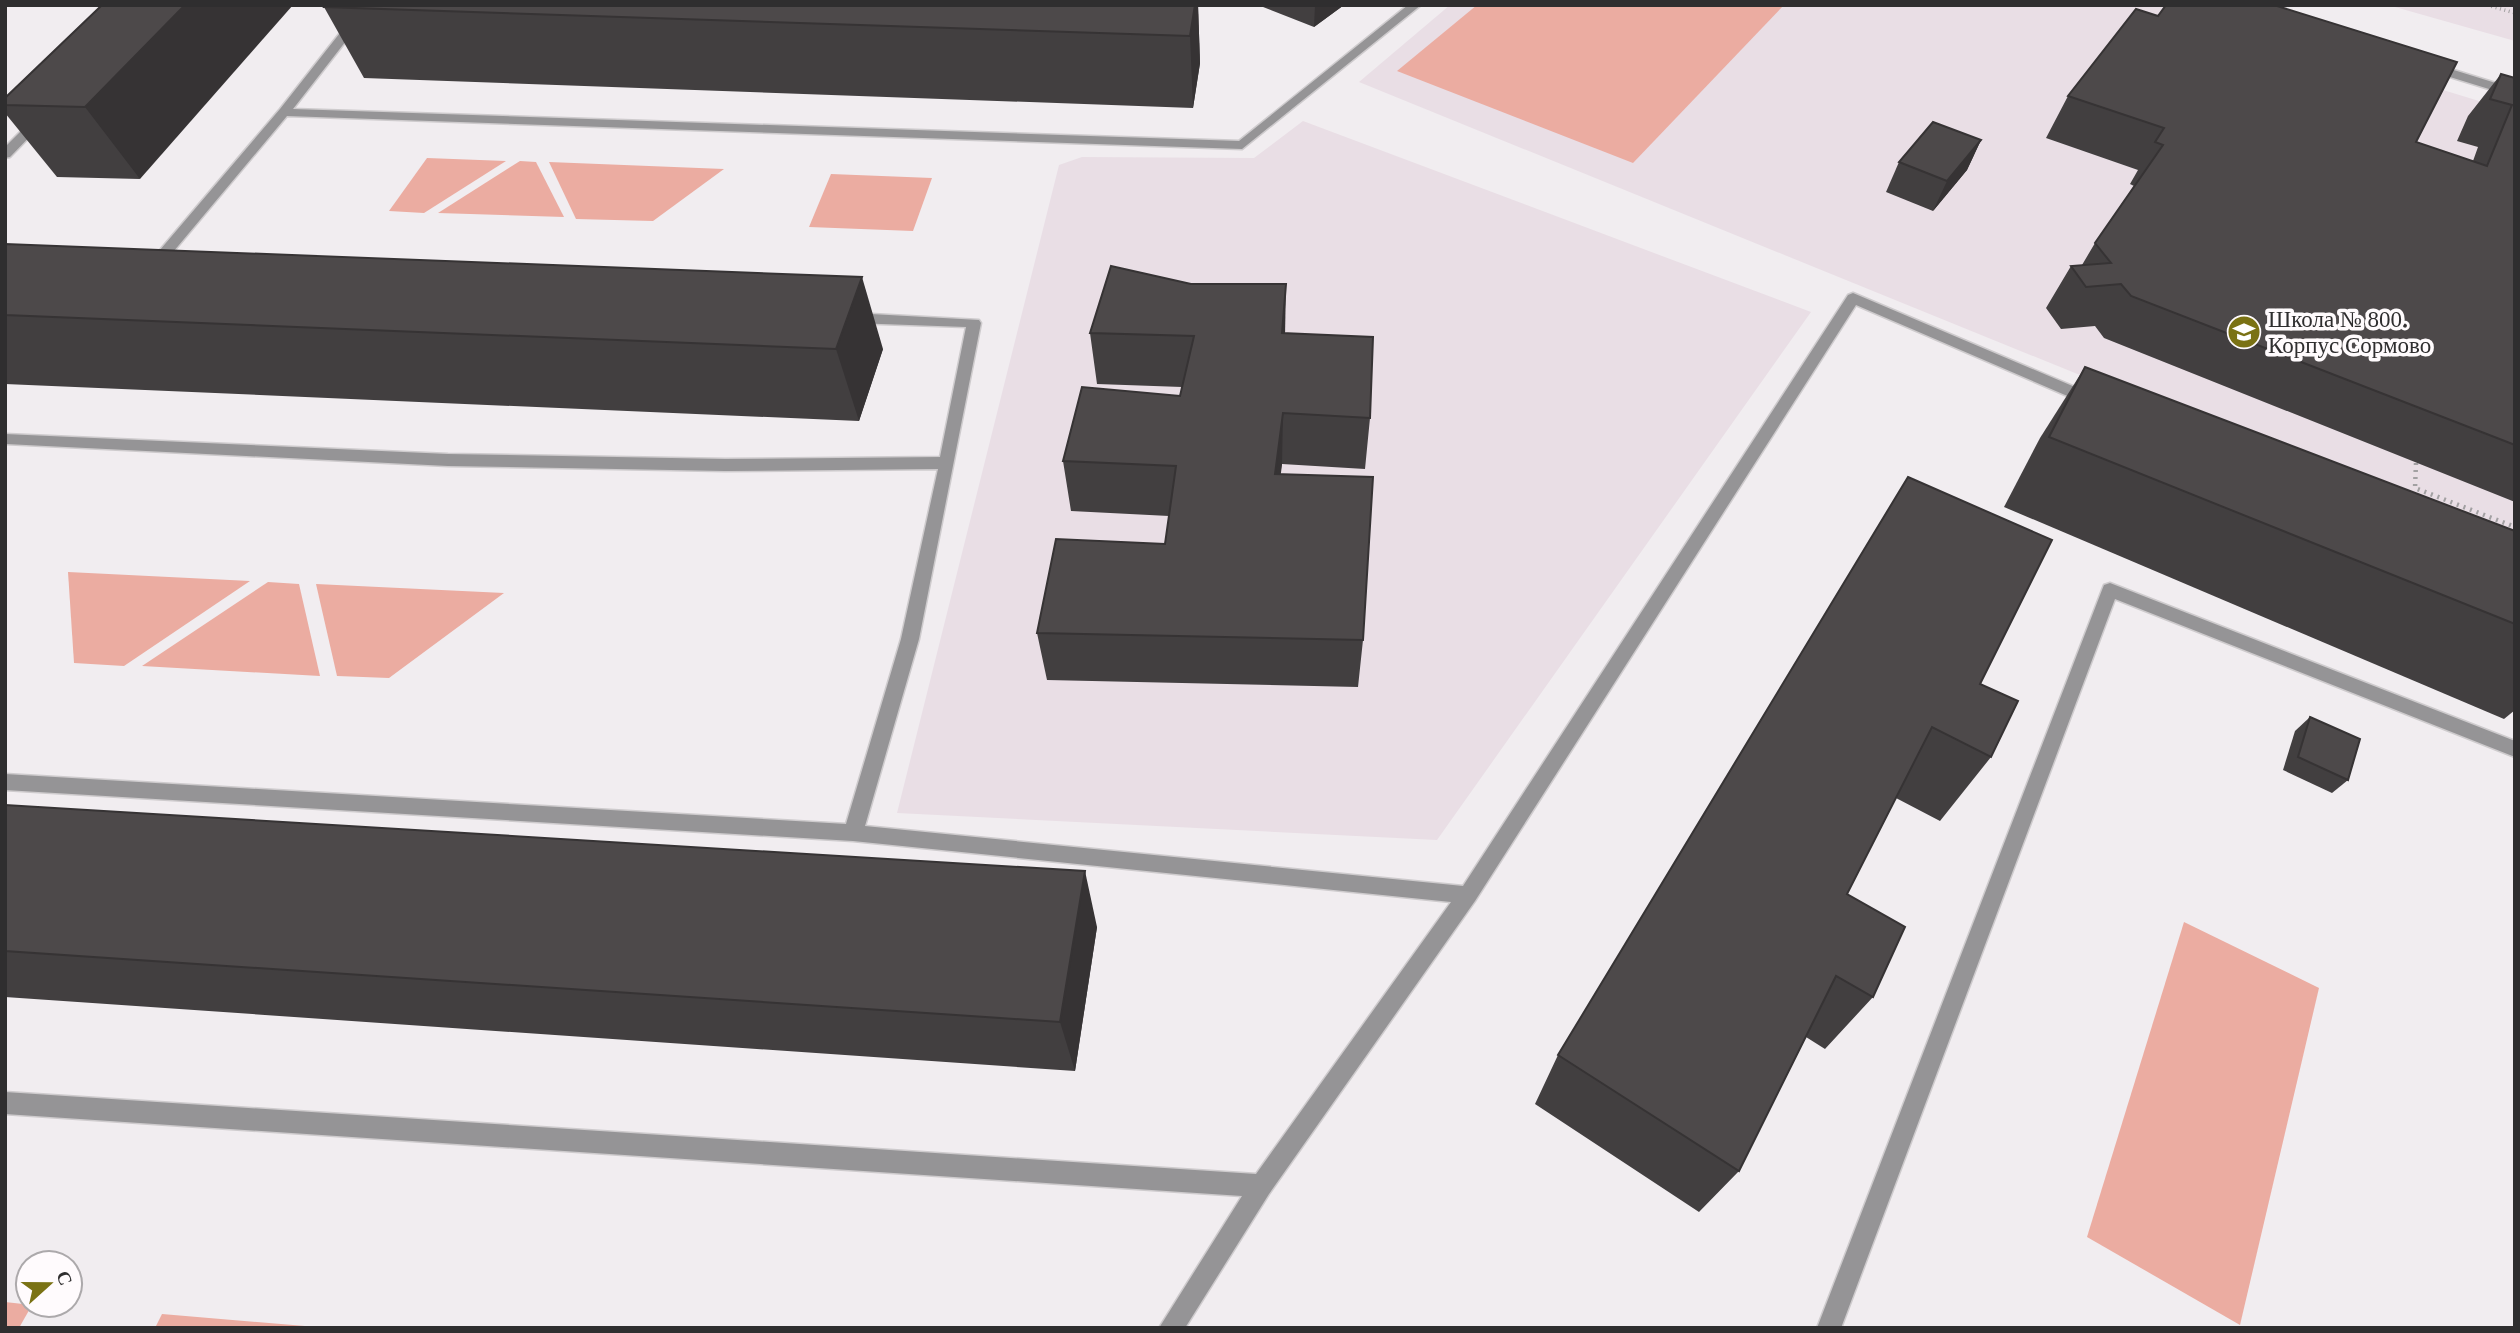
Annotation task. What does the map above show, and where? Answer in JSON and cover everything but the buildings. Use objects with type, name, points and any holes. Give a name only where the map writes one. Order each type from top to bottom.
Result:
[{"type":"lane","points":[[145,276],[284,112],[368,5]]},
{"type":"lane","points":[[284,112],[1242,145],[1415,5]]},
{"type":"lane","points":[[2412,61],[2515,93]]},
{"type":"lane","points":[[5,154],[52,107]]},
{"type":"lane","points":[[1171,1328],[1261,1186],[1468,895],[1853,298],[2108,407]]},
{"type":"lane","points":[[834,317],[974,323],[910,639],[853,833]]},
{"type":"lane","points":[[5,439],[448,460],[725,465],[947,463]]},
{"type":"lane","points":[[1829,1328],[2110,590],[2515,749]]},
{"type":"lane","points":[[5,782],[853,833],[1468,895]]},
{"type":"lane","points":[[5,1103],[1261,1186]]},
{"type":"path","points":[[2487,5],[2515,13]]},
{"type":"path","points":[[2416,463],[2415,488],[2515,527]]},
{"type":"shaded area","name":"Школа № 800. Корпус Сормово","points":[[1450,5],[2165,5],[2515,112],[2515,552],[1359,82]]},
{"type":"shaded area","points":[[1477,5],[1784,5],[1633,163],[1397,71]]},
{"type":"shaded area","points":[[2388,5],[2515,5],[2515,41]]},
{"type":"shaded area","points":[[1303,121],[1811,312],[1437,840],[897,813],[1059,165],[1082,157],[1254,158]]},
{"type":"shaded area","points":[[427,158],[506,161],[424,213],[389,211]]},
{"type":"shaded area","points":[[520,161],[536,162],[564,217],[438,213]]},
{"type":"shaded area","points":[[549,162],[724,169],[653,221],[576,219]]},
{"type":"shaded area","points":[[831,174],[932,178],[913,231],[809,227]]},
{"type":"shaded area","points":[[68,572],[250,581],[124,666],[74,663]]},
{"type":"shaded area","points":[[268,582],[299,584],[320,676],[142,666]]},
{"type":"shaded area","points":[[316,584],[504,593],[389,678],[337,676]]},
{"type":"shaded area","points":[[2184,922],[2319,988],[2240,1325],[2087,1237]]},
{"type":"shaded area","points":[[5,1302],[14,1303],[14,1319],[24,1319],[19,1328],[5,1328]]},
{"type":"shaded area","points":[[162,1314],[305,1326],[155,1328]]},
{"type":"place","name":"Школа № 800. Корпус Сормово","points":[[2244,332]]}]
